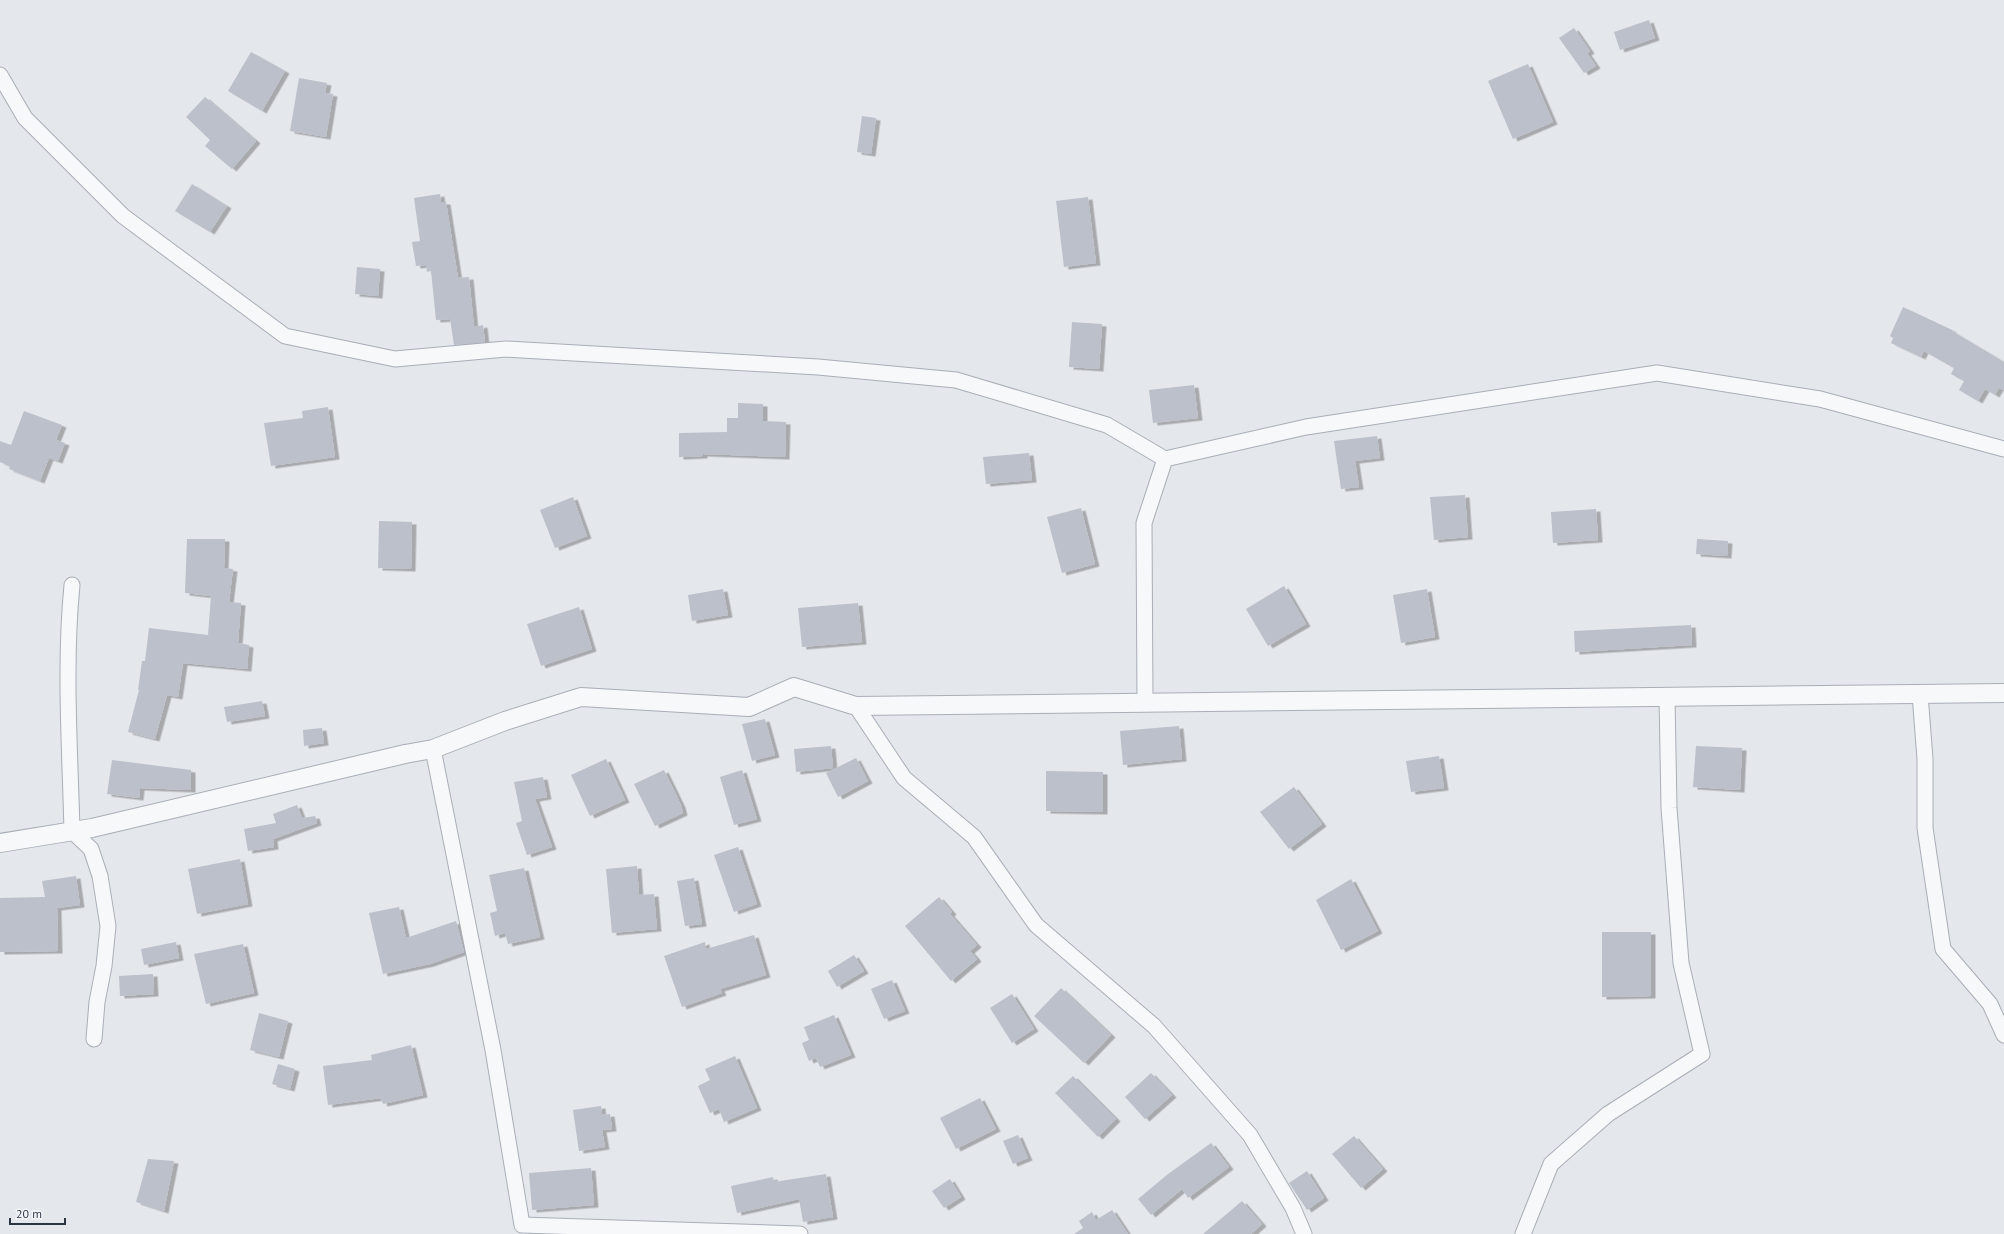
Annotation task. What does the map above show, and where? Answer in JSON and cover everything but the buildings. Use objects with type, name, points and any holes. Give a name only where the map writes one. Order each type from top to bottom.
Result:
[{"type":"street","points":[[0,75],[25,118],[123,216],[285,336],[395,359],[506,349],[818,367],[956,380],[1107,425],[1165,459],[1306,427],[1656,373],[1820,399],[2004,449]]},
{"type":"street","points":[[1145,703],[1144,523],[1165,459]]},
{"type":"street","points":[[72,585],[69,620],[69,727],[72,831],[91,849],[100,876],[108,926],[104,966],[97,1002],[94,1039]]},
{"type":"street","points":[[0,843],[92,828],[412,752],[433,749],[506,721],[582,697],[749,708],[794,687],[856,706],[2004,693]]},
{"type":"street","points":[[1920,694],[1925,759],[1925,828],[1943,949],[1990,1004],[2004,1036]]},
{"type":"street","points":[[1523,1234],[1551,1164],[1608,1114],[1702,1054],[1681,963],[1669,808],[1667,697]]},
{"type":"street","points":[[856,706],[904,778],[974,837],[1036,925],[1154,1026],[1250,1135],[1293,1208],[1304,1234]]},
{"type":"street","points":[[433,749],[493,1050],[522,1225],[800,1234]]}]
